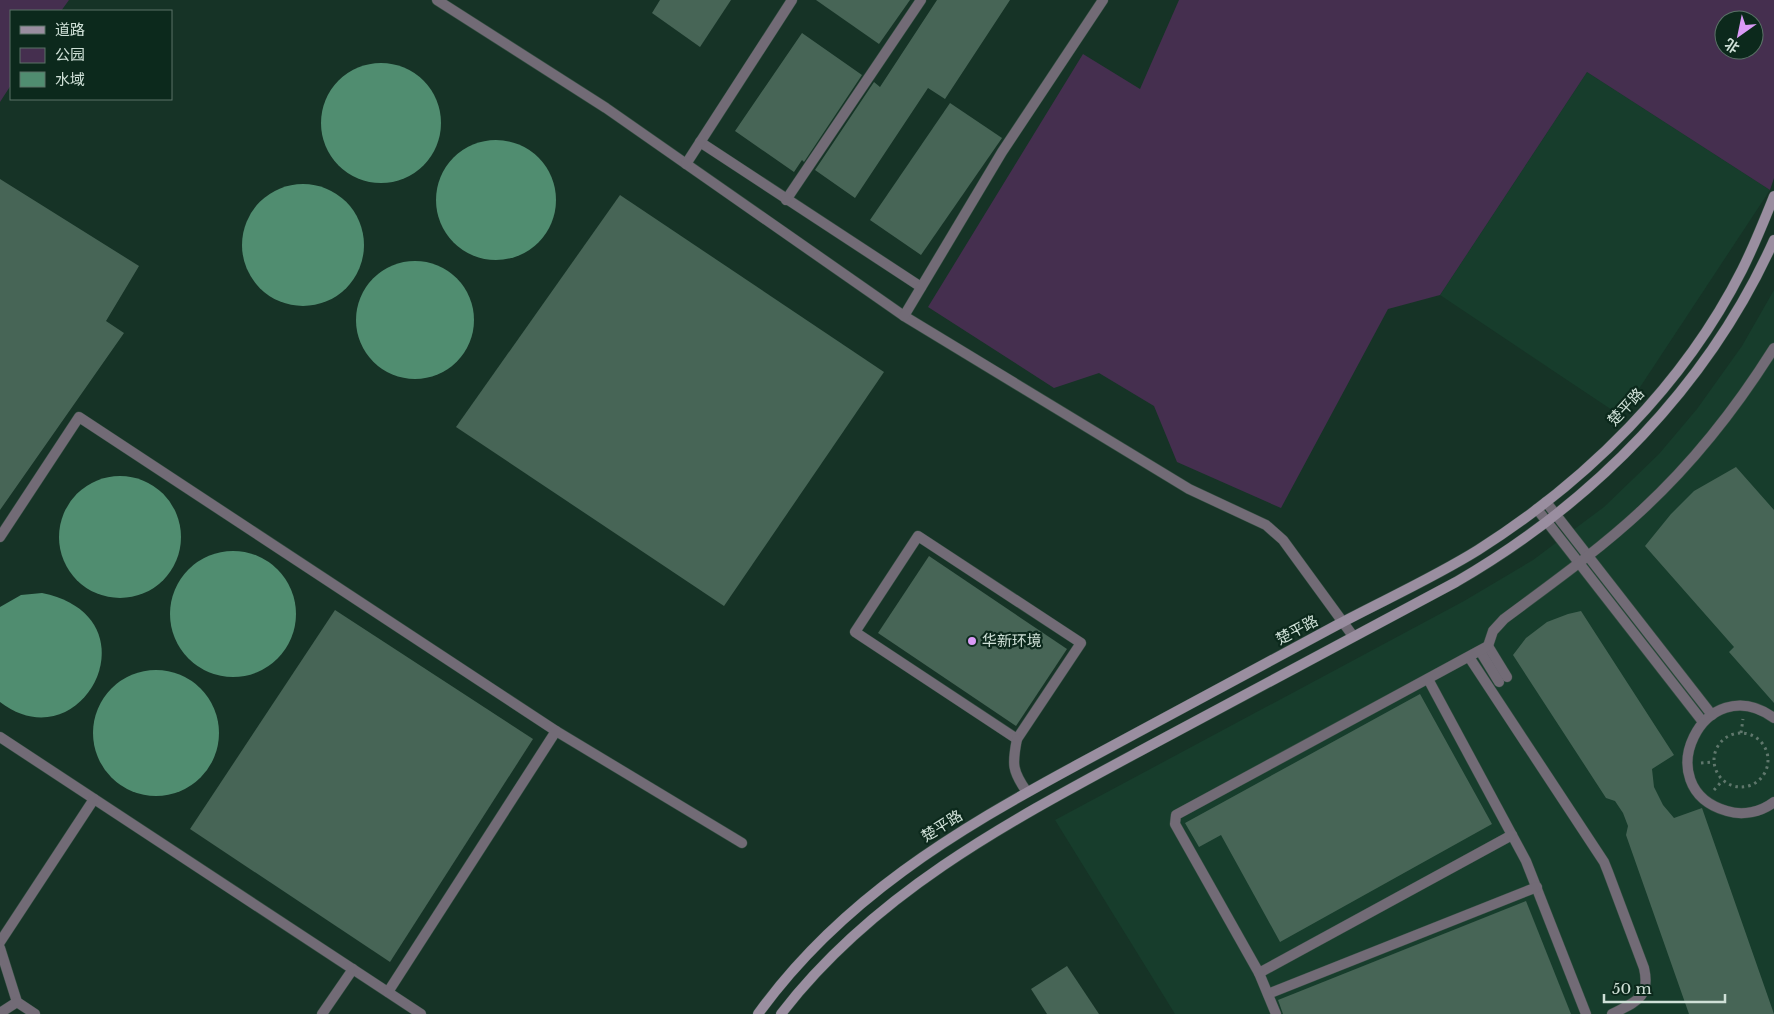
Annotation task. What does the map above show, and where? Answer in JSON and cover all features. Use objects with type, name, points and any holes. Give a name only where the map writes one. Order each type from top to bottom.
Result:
[{"type":"main road","name":"楚平路","points":[[758,1014],[820,940],[882,885],[944,841],[1026,792],[1342,622],[1448,568],[1542,506],[1618,439],[1680,367],[1742,271],[1774,196]]},
{"type":"main road","name":"楚平路","points":[[781,1014],[836,952],[860,929],[895,898],[958,854],[1037,806],[1488,564],[1557,516],[1629,450],[1691,376],[1743,302],[1774,240]]},
{"type":"street","points":[[436,0],[606,108],[904,316],[1189,490],[1266,525],[1283,540],[1353,636]]},
{"type":"street","points":[[686,164],[792,0]]},
{"type":"street","points":[[786,200],[921,0]]},
{"type":"street","points":[[904,316],[1002,152],[1103,0]]},
{"type":"street","points":[[700,142],[921,287]]},
{"type":"street","points":[[1276,1014],[1259,973],[1175,824],[1176,815],[1484,648],[1500,622],[1588,556],[1642,510],[1699,450],[1774,348]]},
{"type":"street","points":[[0,536],[79,418],[556,732],[742,844]]},
{"type":"street","points":[[1542,506],[1557,516],[1712,715]]},
{"type":"street","points":[[1542,506],[1548,522],[1703,722]]},
{"type":"street","points":[[1017,740],[855,632],[918,536],[1081,643],[1017,740],[1015,776],[1026,792]]},
{"type":"street","points":[[1484,648],[1503,679]]},
{"type":"street","points":[[1469,657],[1604,862],[1644,968],[1646,980],[1645,991],[1639,999],[1612,1014]]},
{"type":"street","points":[[1428,679],[1512,834],[1537,887],[1586,1014]]},
{"type":"street","points":[[1774,718],[1761,711],[1744,706],[1727,708],[1712,715],[1703,722],[1692,738],[1687,756],[1689,775],[1698,792],[1713,806],[1732,813],[1752,812],[1774,802]]},
{"type":"street","points":[[388,992],[556,732]]},
{"type":"street","points":[[0,737],[421,1014]]},
{"type":"street","points":[[0,942],[94,799]]},
{"type":"street","points":[[1259,973],[1512,834]]},
{"type":"street","points":[[1268,994],[1537,887]]},
{"type":"street","points":[[0,948],[17,1002],[35,1014]]},
{"type":"street","points":[[322,1014],[353,969]]},
{"type":"street","points":[[0,1013],[17,1002]]},
{"type":"path","points":[[1734,734],[1748,734],[1764,746],[1768,766],[1756,784],[1742,788],[1728,785],[1717,775],[1713,762],[1716,747],[1727,737],[1734,734]]},
{"type":"path","points":[[1768,766],[1774,767]]},
{"type":"shaded area","points":[[1587,72],[1770,190],[1621,416],[1440,295]]},
{"type":"shaded area","points":[[1774,290],[1774,1014],[1175,1014],[1055,820],[1464,601],[1533,560],[1604,507],[1659,454],[1697,409],[1742,346]]},
{"type":"green space","points":[[0,0],[69,0],[62,10],[10,10],[10,87],[0,102]]},
{"type":"green space","points":[[1179,0],[1774,0],[1774,178],[1770,190],[1587,72],[1440,295],[1388,309],[1281,508],[1177,462],[1154,406],[1099,373],[1054,388],[928,307],[1083,54],[1140,89]]},
{"type":"water","points":[[381,63],[393,64],[404,68],[414,73],[423,81],[431,90],[436,100],[440,111],[440,135],[436,146],[431,156],[423,165],[414,173],[404,178],[393,182],[381,183],[369,182],[358,178],[348,173],[339,165],[331,156],[326,146],[322,135],[321,123],[322,111],[326,100],[331,90],[339,81],[348,73],[358,68],[369,64]]},
{"type":"water","points":[[496,140],[519,144],[539,157],[552,177],[556,200],[552,223],[539,243],[519,256],[496,260],[473,256],[453,243],[440,223],[436,200],[440,177],[453,157],[473,144]]},
{"type":"water","points":[[303,184],[315,185],[326,189],[346,202],[359,222],[363,233],[363,257],[359,268],[346,288],[326,301],[315,305],[303,306],[291,305],[280,301],[260,288],[247,268],[243,257],[242,245],[243,233],[247,222],[260,202],[280,189],[291,185]]},
{"type":"water","points":[[415,261],[438,266],[457,278],[469,297],[474,320],[469,343],[457,362],[438,374],[415,379],[392,374],[373,362],[361,343],[356,320],[361,297],[373,278],[392,266]]},
{"type":"water","points":[[120,476],[144,480],[163,494],[177,513],[181,537],[177,561],[163,580],[144,594],[120,598],[96,594],[77,580],[63,561],[59,537],[63,513],[77,494],[96,480]]},
{"type":"water","points":[[233,551],[257,556],[277,570],[291,590],[296,614],[291,638],[277,658],[257,672],[233,677],[209,672],[189,658],[175,638],[170,614],[175,590],[189,570],[209,556]]},
{"type":"water","points":[[42,593],[77,607],[96,629],[102,655],[96,680],[80,702],[58,715],[30,716],[0,702],[0,607],[21,595]]},
{"type":"water","points":[[156,670],[180,675],[200,689],[214,709],[219,733],[214,757],[200,777],[180,791],[156,796],[132,791],[112,777],[98,757],[93,733],[98,709],[112,689],[132,675]]},
{"type":"building","points":[[660,0],[731,0],[700,47],[652,13]]},
{"type":"building","points":[[816,0],[910,0],[879,44]]},
{"type":"building","points":[[937,0],[1010,0],[945,99],[928,88],[855,198],[815,170],[874,82],[880,87]]},
{"type":"building","points":[[802,33],[862,75],[804,162],[802,160],[794,172],[735,131]]},
{"type":"building","points":[[950,103],[1002,138],[921,255],[870,220]]},
{"type":"building","points":[[0,179],[139,266],[106,321],[124,333],[0,510]]},
{"type":"building","points":[[620,195],[884,372],[724,606],[456,427]]},
{"type":"building","points":[[1736,467],[1774,510],[1774,703],[1729,652],[1734,647],[1645,546],[1671,514],[1694,491]]},
{"type":"building","name":"华新环境","points":[[929,556],[1067,649],[1016,726],[878,633]]},
{"type":"building","points":[[335,610],[533,739],[390,962],[190,829]]},
{"type":"building","points":[[1581,611],[1674,755],[1652,769],[1654,787],[1663,805],[1674,818],[1702,808],[1774,1014],[1689,1014],[1626,835],[1628,826],[1623,813],[1615,801],[1606,798],[1513,655],[1526,638],[1547,622]]},
{"type":"building","points":[[1420,694],[1492,824],[1280,942],[1221,835],[1199,847],[1185,823]]},
{"type":"building","points":[[1526,901],[1571,1014],[1283,1014],[1278,1000]]},
{"type":"building","points":[[1067,966],[1099,1014],[1047,1014],[1031,989]]},
{"type":"place","name":"华新环境","points":[[972,641]]}]
